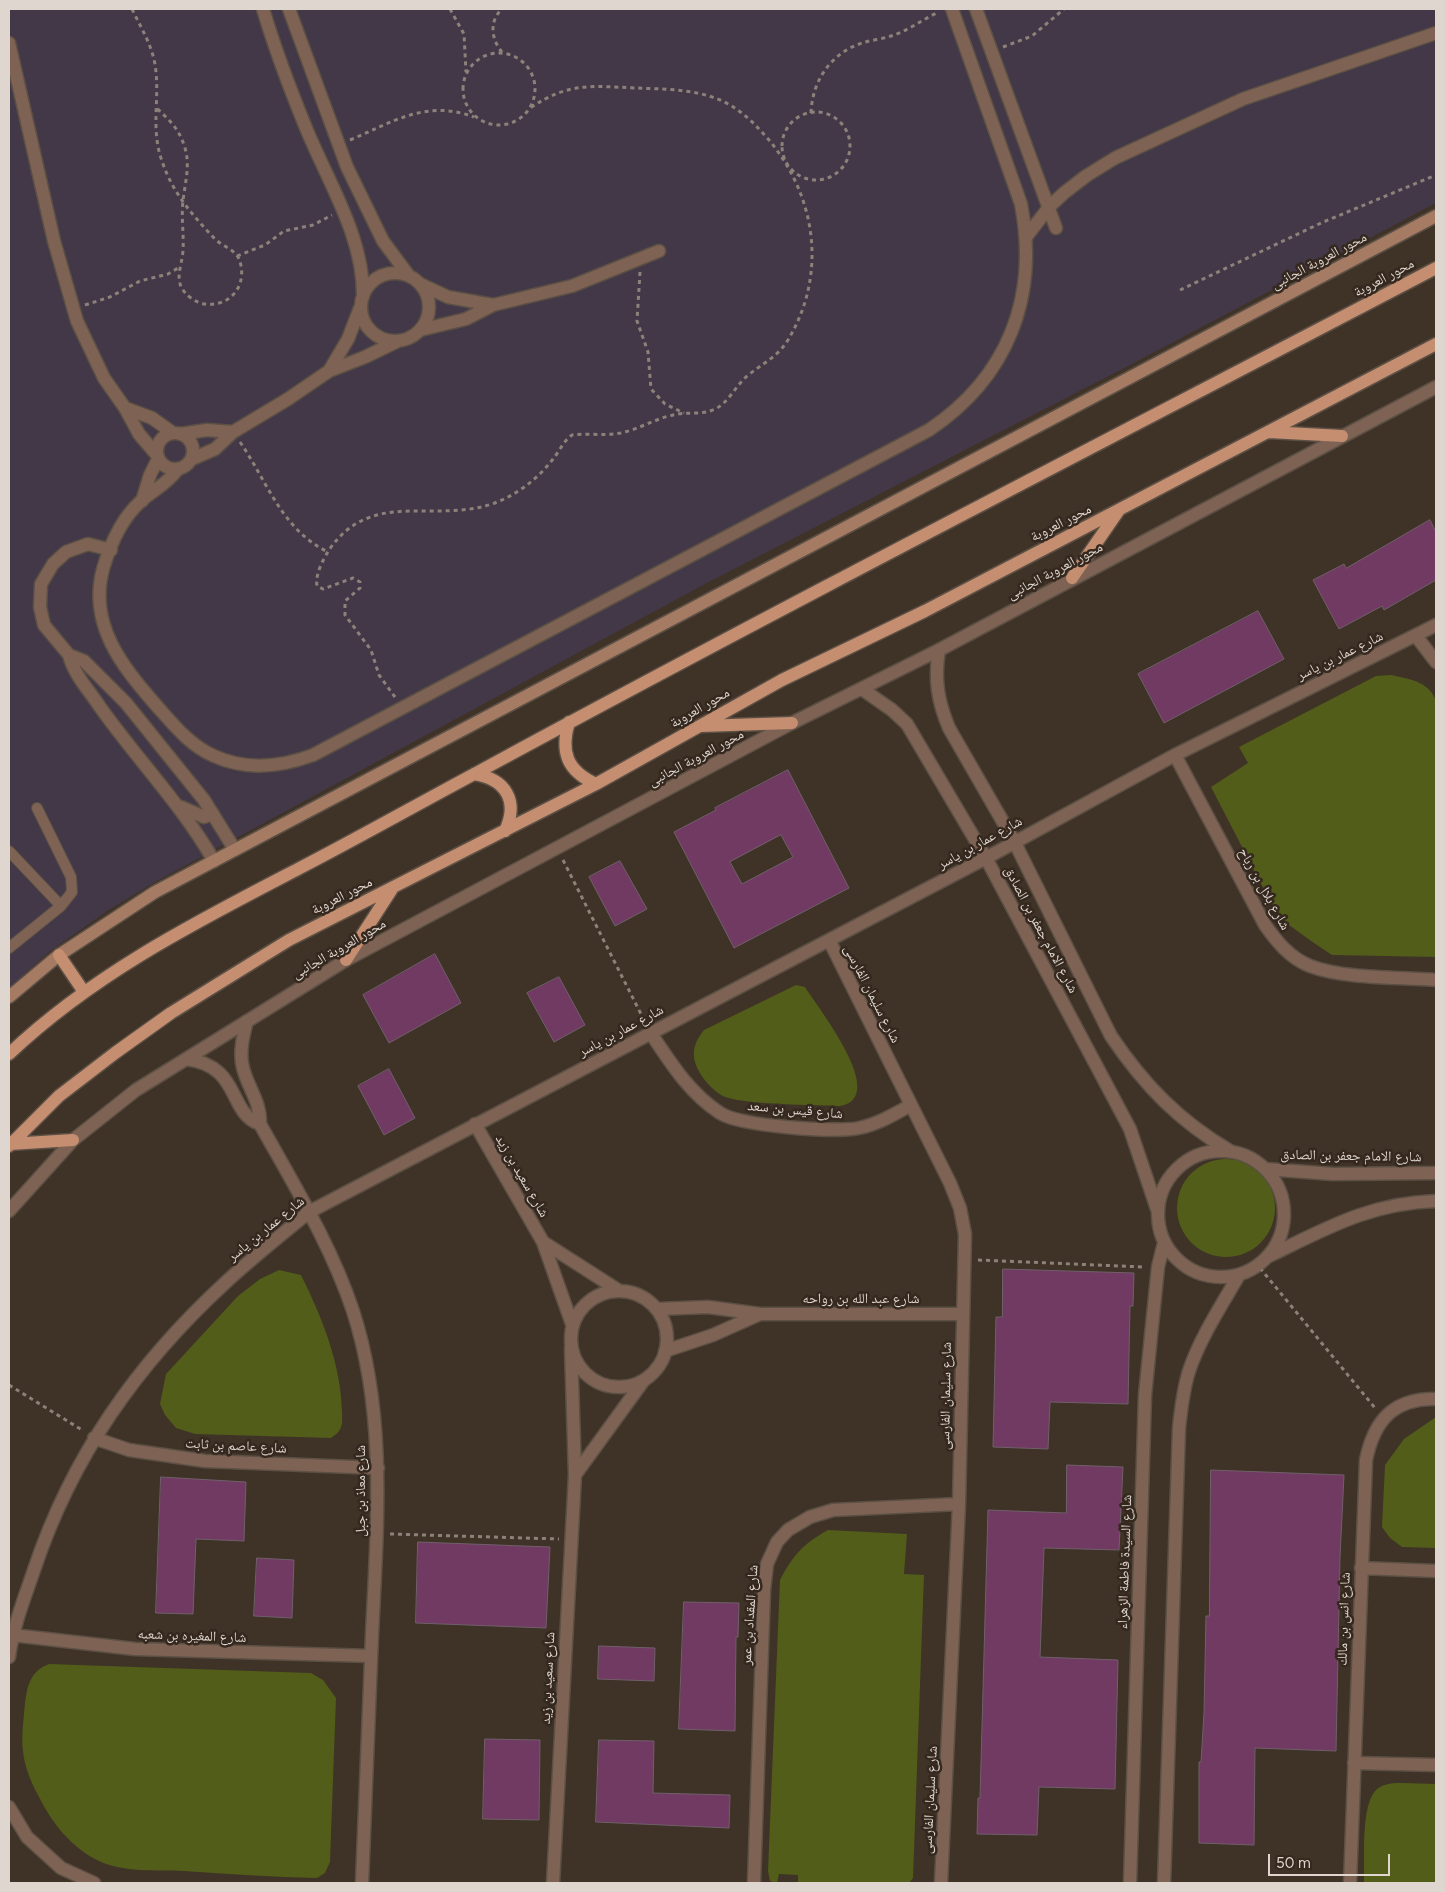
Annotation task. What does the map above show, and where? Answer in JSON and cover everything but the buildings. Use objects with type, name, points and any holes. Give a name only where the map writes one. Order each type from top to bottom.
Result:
[{"type":"main road","name":"محور العروبة","points":[[9,1054],[49,1018],[84,992],[176,932],[368,832],[569,722],[1436,268]]},
{"type":"main road","name":"محور العروبة","points":[[9,1145],[60,1096],[171,1013],[289,940],[596,784],[799,671],[925,611],[1436,344]]},
{"type":"main road","points":[[1269,432],[1342,436]]},
{"type":"main road","points":[[1072,578],[1120,509]]},
{"type":"main road","points":[[569,722],[565,737],[566,752],[571,766],[582,778],[596,784]]},
{"type":"main road","points":[[698,726],[792,723]]},
{"type":"main road","points":[[474,774],[487,776],[499,782],[507,793],[512,805],[511,819],[505,831]]},
{"type":"main road","points":[[346,960],[393,887]]},
{"type":"main road","points":[[59,955],[84,992]]},
{"type":"main road","points":[[9,1145],[73,1140]]},
{"type":"street","points":[[263,9],[306,128],[359,254],[363,279],[362,317],[372,331],[387,340],[398,341]]},
{"type":"street","points":[[289,9],[338,145],[384,241],[409,276],[420,284],[463,301],[494,305]]},
{"type":"street","points":[[660,251],[572,286],[494,305],[466,319],[420,330],[410,337],[329,370],[233,432],[215,449],[192,459],[188,464],[178,469],[158,490],[142,501],[117,532],[103,570],[100,591],[101,612],[114,651],[124,669],[174,726],[200,748],[214,756],[239,764],[281,765],[313,754],[401,709],[929,430],[947,418],[974,393],[992,370],[1012,332],[1024,290],[1027,269],[1026,237],[1021,204],[1015,183],[952,9]]},
{"type":"street","points":[[976,9],[1050,206],[1056,228]]},
{"type":"street","points":[[1026,237],[1050,206],[1086,176],[1108,162],[1178,127],[1309,75],[1436,33]]},
{"type":"street","points":[[9,43],[54,241],[72,309],[91,354],[139,434],[167,468],[178,469]]},
{"type":"street","name":"محور العروبة الجانبى","points":[[9,997],[59,955],[155,892],[1436,216]]},
{"type":"street","points":[[329,370],[348,340],[362,301],[373,281],[381,276],[400,274],[409,276]]},
{"type":"street","points":[[420,284],[427,295],[429,307],[427,319],[420,330]]},
{"type":"street","name":"محور العروبة الجانبى","points":[[9,1211],[73,1140],[136,1090],[346,960],[792,723],[939,650],[1436,387]]},
{"type":"street","points":[[125,408],[152,418],[190,441],[193,453],[192,459]]},
{"type":"street","points":[[142,501],[150,474],[158,457],[157,447],[160,440],[177,434],[207,430],[233,432]]},
{"type":"street","points":[[111,550],[88,544],[66,552],[53,564],[41,584],[40,607],[44,625],[70,655],[84,661],[126,703],[213,814],[235,850]]},
{"type":"street","name":"شارع عمار بن ياسر","points":[[9,1657],[12,1635],[59,1503],[94,1438],[120,1398],[188,1318],[226,1282],[309,1212],[650,1032],[986,858],[1175,754],[1436,625]]},
{"type":"street","points":[[1416,636],[1436,662]]},
{"type":"street","name":"شارع الامام جعفر بن الصادق","points":[[939,650],[936,675],[941,709],[949,728],[1014,841],[1111,1036],[1129,1063],[1150,1088],[1199,1133],[1230,1151]]},
{"type":"street","points":[[70,655],[73,668],[117,730],[179,806],[214,861]]},
{"type":"street","name":"شارع الامام جعفر بن الصادق","points":[[862,689],[892,710],[907,724],[986,858],[1130,1129],[1157,1209]]},
{"type":"street","name":"شارع بلال بن رباح","points":[[1175,754],[1265,925],[1277,942],[1291,955],[1309,966],[1328,971],[1436,980]]},
{"type":"street","points":[[179,806],[204,817],[213,814]]},
{"type":"street","name":"شارع سليمان الفارسى","points":[[829,940],[950,1183],[960,1208],[965,1234],[959,1504],[941,1883]]},
{"type":"street","name":"شارع معاذ بن جبل","points":[[247,1021],[242,1048],[243,1069],[258,1102],[260,1124],[335,1262],[353,1312],[367,1364],[375,1413],[378,1468],[377,1534],[362,1883]]},
{"type":"street","name":"شارع قيس بن سعد","points":[[650,1032],[690,1089],[720,1113],[752,1124],[850,1129],[877,1122],[912,1105]]},
{"type":"street","name":"شارع معاذ بن جبل","points":[[186,1059],[202,1062],[219,1072],[227,1080],[245,1114],[260,1124]]},
{"type":"street","name":"شارع سعيد بن زيد","points":[[475,1124],[543,1242],[572,1324]]},
{"type":"street","points":[[1213,1151],[1230,1151],[1249,1157],[1266,1169],[1277,1184],[1284,1202],[1282,1230],[1279,1240],[1269,1256],[1258,1266],[1239,1275],[1224,1277],[1196,1272],[1178,1260],[1164,1243],[1158,1226],[1157,1209],[1165,1184],[1181,1164],[1196,1156],[1213,1151]]},
{"type":"street","name":"شارع الامام جعفر بن الصادق","points":[[1266,1169],[1333,1174],[1436,1173]]},
{"type":"street","points":[[1269,1256],[1342,1220],[1404,1202],[1436,1200]]},
{"type":"street","name":"شارع سعيد بن زيد","points":[[543,1242],[618,1290]]},
{"type":"street","name":"شارع السيدة فاطمة الزهراء","points":[[1130,1883],[1145,1395],[1158,1267],[1164,1243]]},
{"type":"street","points":[[1164,1883],[1179,1428],[1183,1394],[1189,1370],[1239,1275]]},
{"type":"street","points":[[576,1475],[644,1380],[661,1363],[667,1336],[664,1322],[657,1309],[646,1299],[632,1292],[618,1290],[594,1297],[585,1304],[572,1324],[571,1348],[579,1366],[593,1380],[618,1387],[644,1380]]},
{"type":"street","name":"شارع عبد الله بن رواحه","points":[[657,1309],[708,1306],[760,1314],[962,1314]]},
{"type":"street","name":"شارع عبد الله بن رواحه","points":[[665,1351],[713,1335],[760,1314]]},
{"type":"street","name":"شارع سعيد بن زيد","points":[[553,1883],[576,1475],[571,1348]]},
{"type":"street","name":"شارع انس بن مالك","points":[[1350,1883],[1366,1460],[1370,1439],[1382,1418],[1400,1406],[1427,1399],[1436,1399]]},
{"type":"street","name":"شارع عاصم بن ثابت","points":[[94,1438],[129,1450],[196,1460],[378,1468]]},
{"type":"street","name":"شارع المقداد بن عمر","points":[[754,1883],[764,1590],[767,1564],[777,1542],[788,1530],[810,1517],[833,1510],[959,1504]]},
{"type":"street","points":[[1361,1568],[1436,1571]]},
{"type":"street","name":"شارع المغيره بن شعبه","points":[[12,1635],[135,1649],[371,1656]]},
{"type":"street","points":[[1354,1763],[1436,1765]]},
{"type":"street","points":[[9,1807],[27,1837],[61,1868],[94,1883]]},
{"type":"lane","points":[[9,948],[61,906],[72,892],[71,877],[37,808]]},
{"type":"lane","points":[[9,852],[61,906]]},
{"type":"path","points":[[132,9],[146,35],[154,59],[157,82],[155,107],[155,131],[161,160],[168,177],[183,202],[214,238],[232,250],[237,256],[242,274],[237,291],[230,298],[214,305],[196,302],[189,296],[179,281],[179,268],[183,253],[183,202],[188,170],[185,146],[175,127],[155,107]]},
{"type":"path","points":[[450,9],[464,34],[466,73]]},
{"type":"path","points":[[502,9],[497,14],[493,28],[497,46],[502,52],[518,58],[530,69],[535,84],[530,108]]},
{"type":"path","points":[[811,113],[816,84],[827,66],[836,58],[859,44],[898,34],[946,9]]},
{"type":"path","points":[[991,51],[1032,36],[1064,9]]},
{"type":"path","points":[[477,118],[463,98],[463,81],[466,73],[471,65],[485,55],[502,52]]},
{"type":"path","points":[[338,145],[386,124],[425,111],[450,111],[477,118],[493,125],[510,124],[525,114],[530,108],[557,92],[573,87],[641,88],[706,95],[719,99],[743,113],[763,134],[786,163],[798,175],[814,180],[831,177],[844,166],[850,149],[850,140],[842,125],[828,115],[811,113],[796,119],[785,131],[782,147],[786,163],[806,207],[812,244],[812,274],[802,310],[793,331],[780,352],[768,363],[747,376],[720,407],[703,413],[672,415],[623,433],[572,435],[537,476],[503,499],[463,512],[410,510],[384,512],[358,523],[346,531],[328,552],[321,566],[317,586],[323,589],[354,578],[360,582],[360,588],[345,601],[345,615],[370,650],[379,675],[401,709]]},
{"type":"path","points":[[1180,290],[1321,223],[1436,175]]},
{"type":"path","points":[[237,256],[265,245],[284,231],[313,225],[342,210]]},
{"type":"path","points":[[640,260],[637,321],[648,352],[651,389],[665,404],[684,413]]},
{"type":"path","points":[[72,309],[110,297],[140,281],[161,277],[179,268]]},
{"type":"path","points":[[233,432],[255,464],[288,521],[306,539],[328,552]]},
{"type":"path","points":[[558,849],[650,1032]]},
{"type":"path","points":[[965,1259],[1158,1267]]},
{"type":"path","points":[[1258,1266],[1382,1418]]},
{"type":"path","points":[[9,1385],[94,1438]]},
{"type":"path","points":[[377,1534],[571,1540]]},
{"type":"shaded area","points":[[9,9],[1436,9],[1436,203],[1132,364],[703,585],[157,881],[110,909],[49,952],[9,988]]},
{"type":"green space","points":[[1391,675],[1418,682],[1429,689],[1436,701],[1436,957],[1332,955],[1289,925],[1271,903],[1211,787],[1248,763],[1239,747],[1376,676]]},
{"type":"green space","points":[[796,985],[805,987],[846,1051],[854,1070],[857,1087],[853,1099],[840,1106],[743,1101],[721,1095],[703,1078],[695,1060],[696,1042],[701,1034],[704,1030]]},
{"type":"green space","points":[[1226,1159],[1236,1160],[1253,1167],[1267,1181],[1274,1198],[1274,1218],[1267,1235],[1253,1249],[1236,1256],[1226,1257],[1216,1256],[1199,1249],[1185,1235],[1178,1218],[1177,1208],[1178,1198],[1185,1181],[1199,1167],[1216,1160]]},
{"type":"green space","points":[[279,1270],[301,1275],[323,1324],[334,1359],[341,1394],[342,1425],[339,1431],[331,1438],[195,1434],[176,1428],[165,1415],[160,1404],[166,1374],[238,1296],[260,1279]]},
{"type":"green space","points":[[1436,1417],[1436,1548],[1402,1547],[1390,1538],[1382,1527],[1385,1465],[1404,1439]]},
{"type":"green space","points":[[828,1530],[907,1534],[904,1574],[924,1575],[913,1878],[909,1883],[798,1883],[798,1875],[779,1874],[777,1883],[770,1881],[768,1871],[780,1580],[799,1551]]},
{"type":"green space","points":[[49,1664],[311,1673],[323,1680],[336,1698],[330,1862],[325,1873],[317,1878],[151,1871],[117,1867],[88,1855],[63,1833],[44,1807],[34,1788],[23,1754],[22,1735],[27,1689],[34,1674]]},
{"type":"green space","points":[[1403,1783],[1436,1784],[1436,1883],[1364,1883],[1364,1833],[1368,1807],[1372,1796],[1377,1789],[1383,1786]]}]
